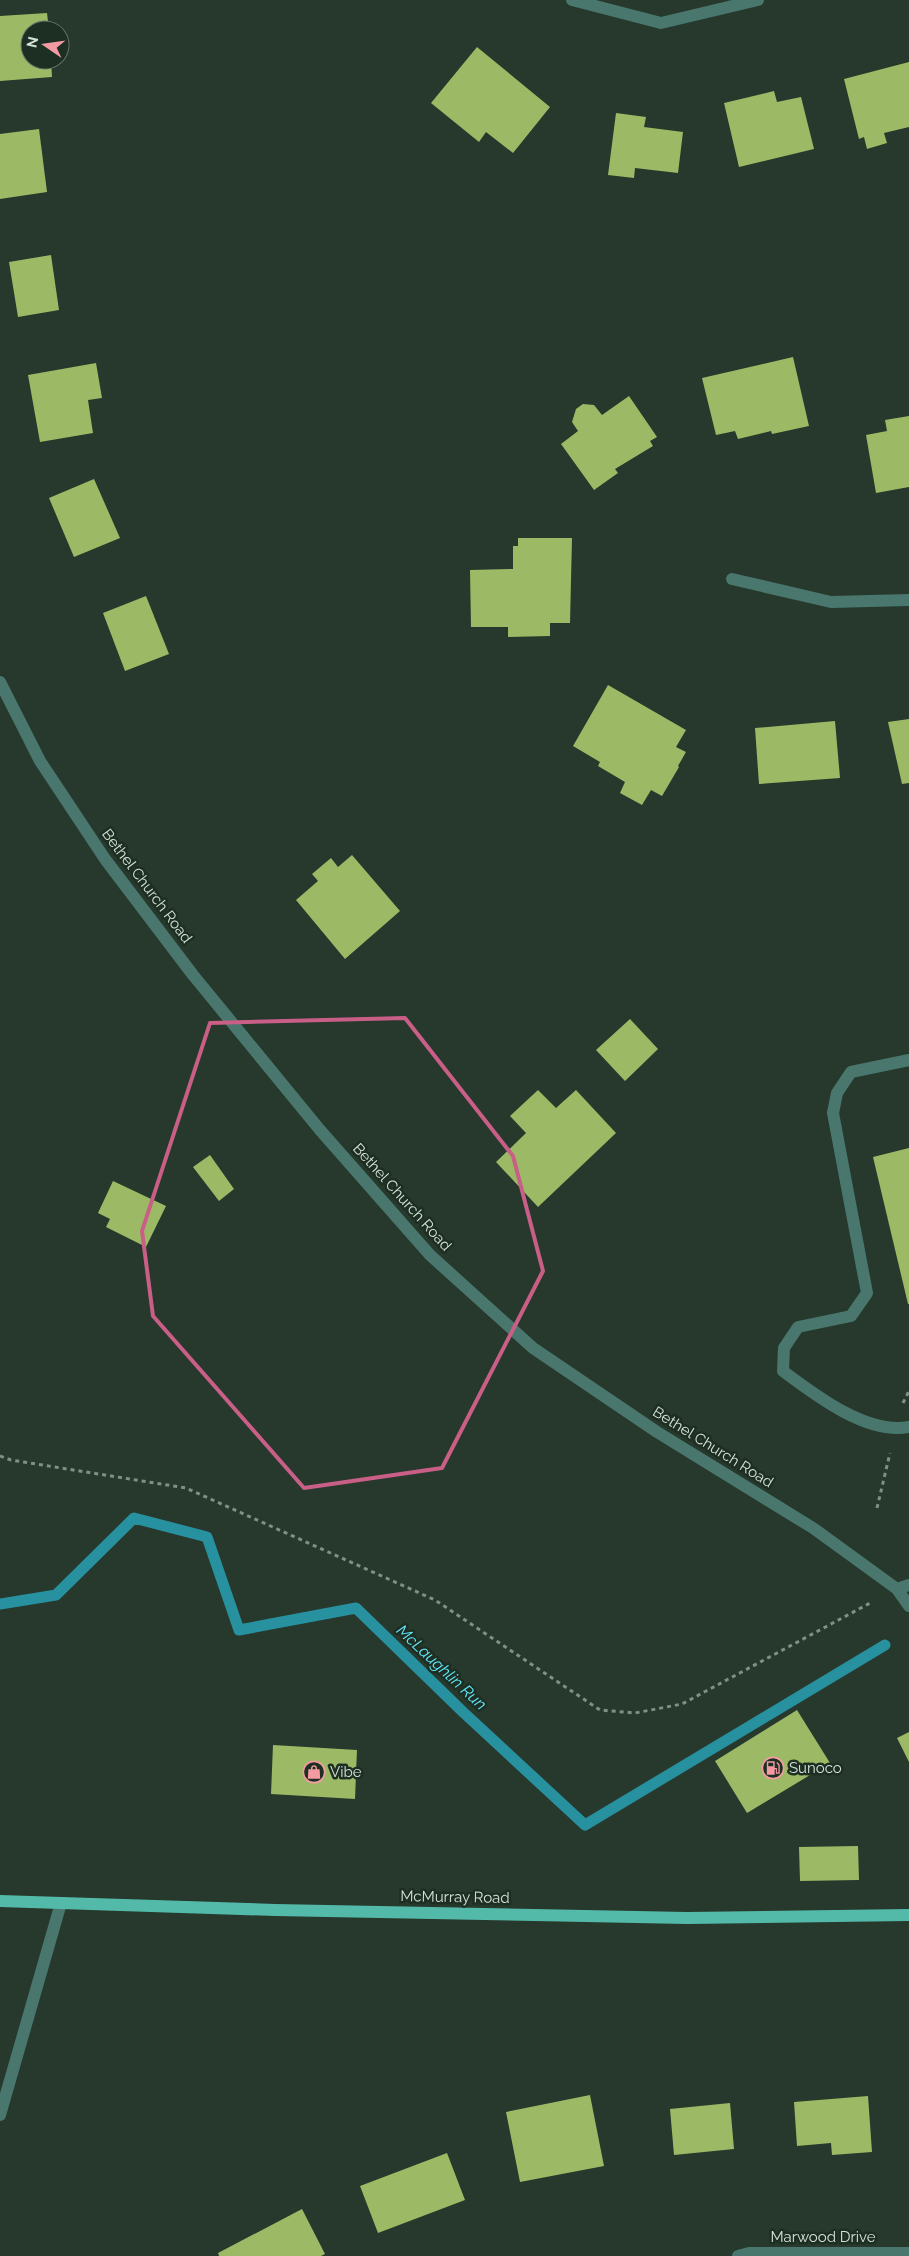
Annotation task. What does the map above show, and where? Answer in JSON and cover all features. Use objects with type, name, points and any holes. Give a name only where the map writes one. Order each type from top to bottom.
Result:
[{"type":"main road","name":"McMurray Road","points":[[0,1901],[285,1910],[677,1918],[909,1915]]},
{"type":"street","points":[[572,0],[661,23],[758,0]]},
{"type":"street","points":[[732,579],[831,602],[909,600]]},
{"type":"street","name":"Bethel Church Road","points":[[0,682],[40,761],[105,859],[193,975],[307,1114],[430,1255],[533,1348],[658,1432],[813,1528],[903,1587],[909,1606]]},
{"type":"street","points":[[909,1060],[851,1072],[837,1093],[833,1113],[867,1293],[851,1316],[798,1328],[784,1348],[784,1371],[814,1394],[864,1422],[902,1428],[909,1427]]},
{"type":"street","points":[[0,2115],[61,1903]]},
{"type":"street","name":"Marwood Drive","points":[[738,2256],[749,2253],[909,2253]]},
{"type":"path","points":[[877,1508],[890,1452]]},
{"type":"path","points":[[0,1456],[11,1460],[186,1488],[435,1600],[600,1710],[635,1713],[682,1704],[903,1587]]},
{"type":"highlighted area","points":[[405,1018],[513,1156],[543,1271],[442,1468],[304,1488],[153,1316],[142,1231],[210,1023]]},
{"type":"building","points":[[47,13],[48,20],[20,20],[20,70],[52,70],[52,77],[0,81],[0,16]]},
{"type":"building","points":[[477,47],[550,107],[513,153],[486,132],[479,142],[431,103]]},
{"type":"building","points":[[909,62],[909,127],[884,133],[887,143],[867,149],[864,137],[859,139],[844,79]]},
{"type":"building","points":[[774,91],[777,102],[801,97],[814,149],[739,167],[724,103]]},
{"type":"building","points":[[616,113],[646,117],[644,127],[683,132],[678,173],[635,168],[634,178],[608,175]]},
{"type":"building","points":[[39,129],[47,192],[0,199],[0,134]]},
{"type":"building","points":[[51,255],[59,310],[18,317],[9,262]]},
{"type":"building","points":[[793,357],[809,426],[772,434],[771,431],[738,439],[735,431],[716,435],[702,378]]},
{"type":"building","points":[[96,363],[102,398],[88,400],[93,433],[40,442],[28,375]]},
{"type":"building","points":[[629,396],[657,437],[650,441],[653,446],[615,469],[618,473],[594,490],[561,444],[578,431],[572,422],[576,409],[583,404],[594,405],[602,415]]},
{"type":"building","points":[[909,416],[909,487],[876,493],[866,435],[887,431],[885,420]]},
{"type":"building","points":[[94,479],[120,538],[74,557],[49,498]]},
{"type":"building","points":[[518,538],[572,538],[570,623],[550,623],[550,636],[508,637],[508,627],[471,627],[470,570],[513,569],[513,546],[518,546]]},
{"type":"building","points":[[146,596],[169,654],[125,671],[103,613]]},
{"type":"building","points":[[608,685],[686,730],[676,747],[686,752],[662,796],[651,790],[642,805],[620,793],[625,782],[598,766],[600,762],[573,746]]},
{"type":"building","points":[[909,719],[909,783],[902,784],[888,722]]},
{"type":"building","points":[[835,721],[840,778],[759,784],[755,728]]},
{"type":"building","points":[[352,855],[400,911],[345,959],[296,900],[318,881],[312,874],[331,858],[338,867]]},
{"type":"building","points":[[630,1019],[658,1049],[625,1081],[596,1050]]},
{"type":"building","points":[[538,1090],[556,1108],[576,1090],[616,1133],[538,1207],[496,1162],[526,1133],[510,1116]]},
{"type":"building","points":[[909,1148],[909,1304],[908,1304],[873,1157]]},
{"type":"building","points":[[210,1155],[234,1189],[219,1201],[193,1167]]},
{"type":"building","points":[[113,1181],[166,1206],[146,1247],[106,1227],[110,1219],[98,1213]]},
{"type":"building","points":[[797,1710],[830,1763],[747,1813],[715,1761]]},
{"type":"building","points":[[909,1732],[909,1762],[897,1738]]},
{"type":"building","points":[[273,1745],[357,1750],[355,1799],[271,1794]]},
{"type":"building","points":[[858,1846],[859,1880],[800,1881],[799,1847]]},
{"type":"building","points":[[590,2095],[604,2166],[520,2182],[506,2112]]},
{"type":"building","points":[[868,2096],[872,2152],[832,2155],[831,2143],[797,2146],[794,2102]]},
{"type":"building","points":[[730,2103],[734,2149],[674,2155],[670,2109]]},
{"type":"building","points":[[447,2153],[465,2200],[378,2233],[360,2186]]},
{"type":"building","points":[[302,2209],[325,2254],[321,2256],[219,2256],[218,2253]]},
{"type":"waterway","name":"McLaughlin Run","points":[[0,1604],[56,1595],[134,1518],[207,1537],[239,1630],[356,1608],[463,1712],[585,1825],[885,1645]]},
{"type":"place","name":"Sunoco","points":[[773,1768]]},
{"type":"place","name":"Vibe","points":[[314,1772]]}]
